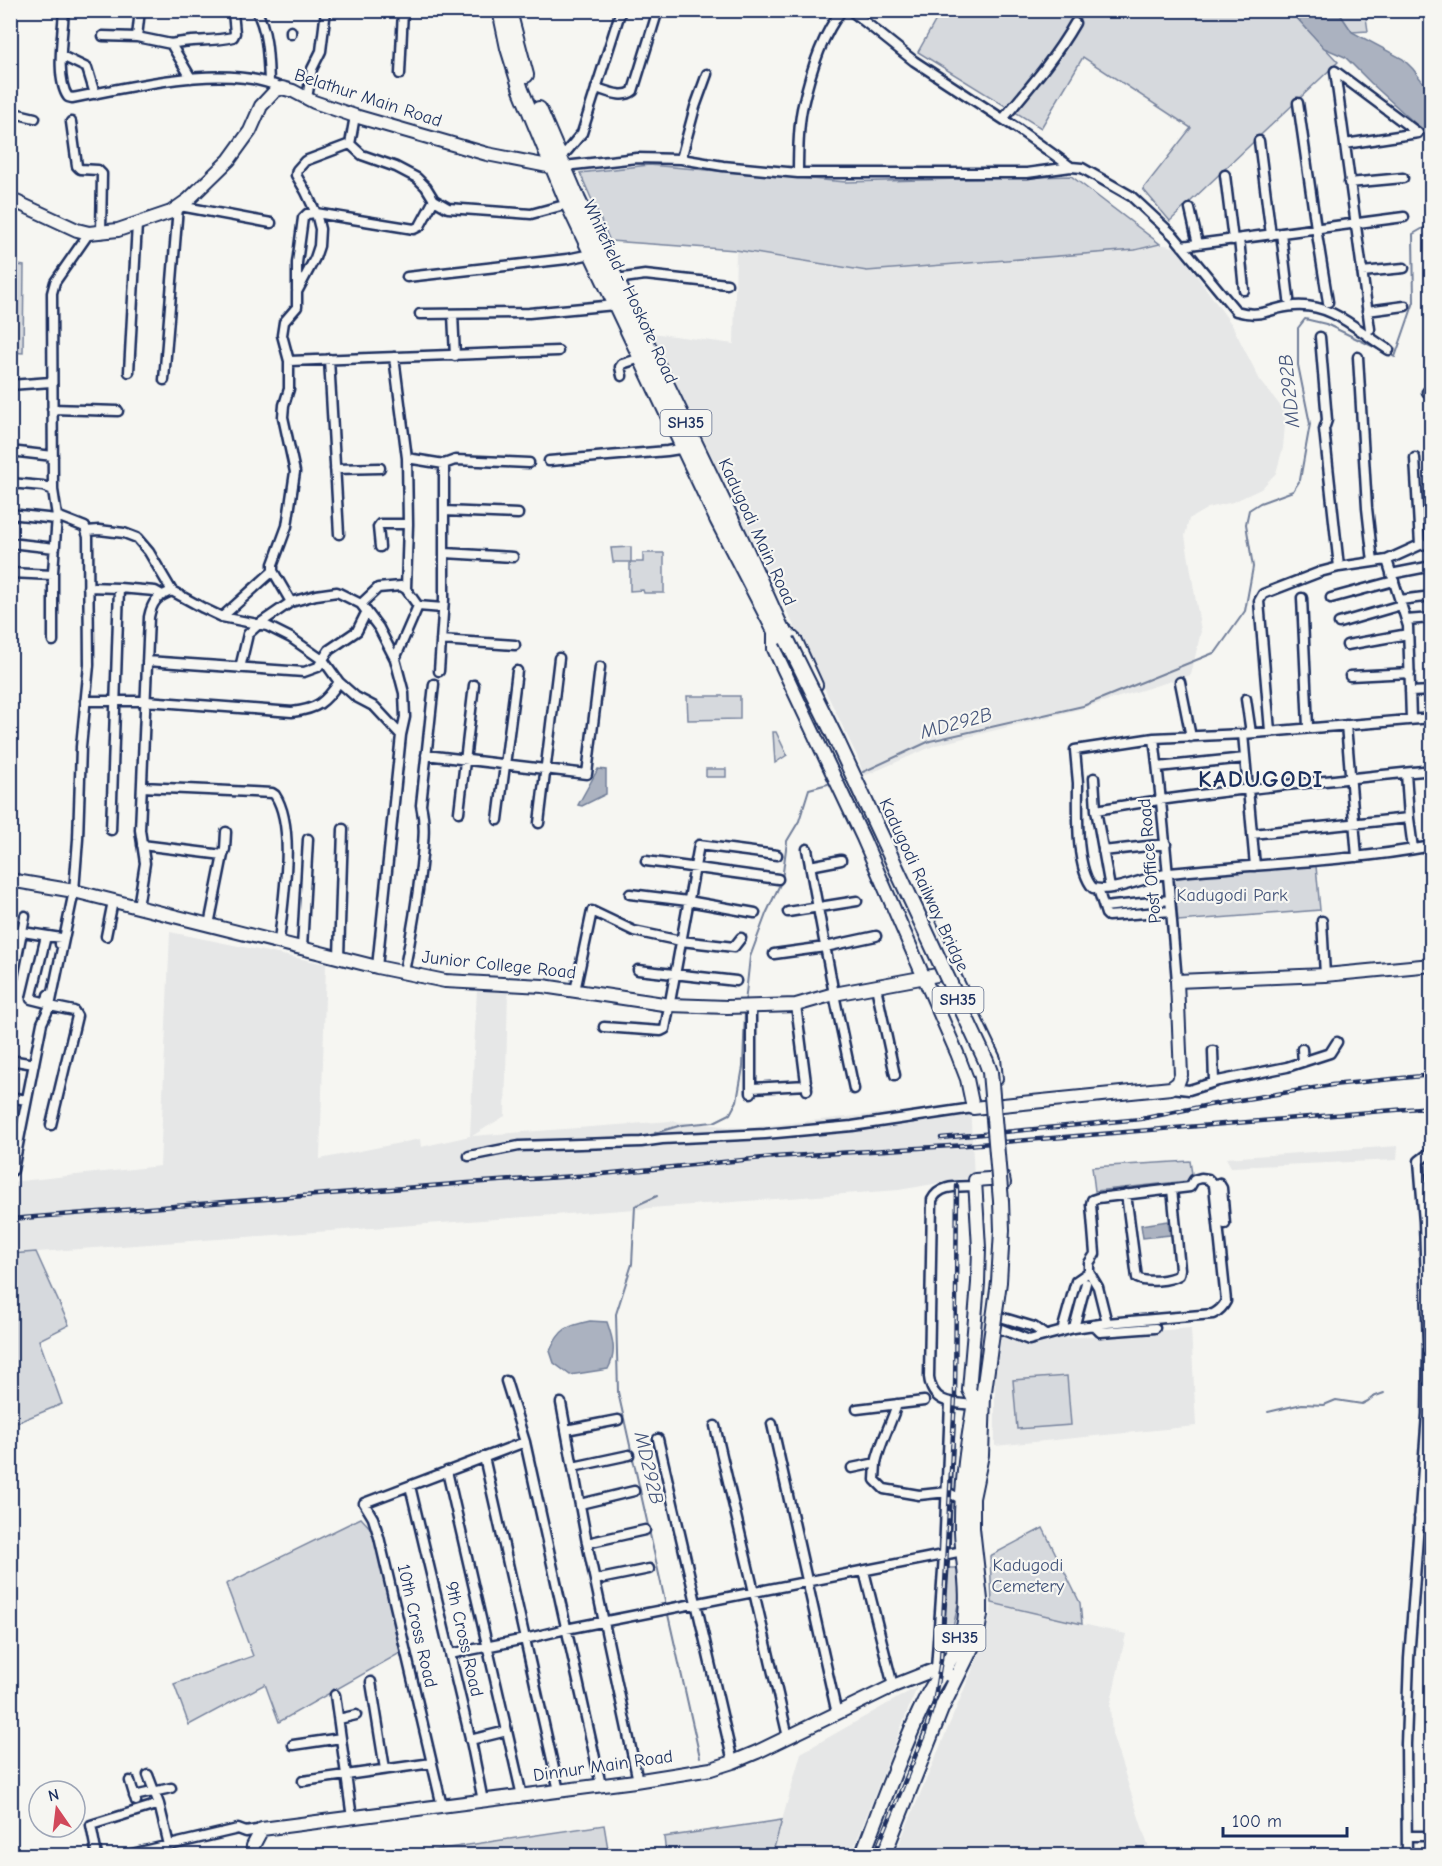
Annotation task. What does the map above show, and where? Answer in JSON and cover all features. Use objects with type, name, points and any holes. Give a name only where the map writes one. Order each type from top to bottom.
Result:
[{"type":"main road","name":"Whitefield - Hoskote Road","points":[[501,10],[508,48],[521,90],[559,163],[568,204],[641,358],[689,446]]},
{"type":"main road","name":"Kadugodi Main Road","points":[[509,10],[529,86],[559,163],[616,279],[689,446],[781,636]]},
{"type":"main road","name":"Kadugodi Railway Bridge","points":[[781,636],[929,937],[990,1072],[1001,1201],[1002,1241],[999,1282],[979,1399]]},
{"type":"main road","name":"SH35","points":[[862,1856],[917,1717],[939,1669],[954,1652],[965,1620],[968,1550],[963,1500],[979,1399]]},
{"type":"main road","name":"SH35","points":[[883,1856],[937,1719],[972,1648],[978,1628],[980,1600],[968,1550],[972,1528],[972,1498],[981,1455],[979,1399]]},
{"type":"street","points":[[64,10],[61,74],[68,97],[191,78],[235,77],[269,82],[282,88]]},
{"type":"street","points":[[137,37],[140,10]]},
{"type":"street","points":[[256,10],[265,37],[269,82]]},
{"type":"street","points":[[307,98],[312,69],[321,51],[326,10]]},
{"type":"street","points":[[400,74],[404,10]]},
{"type":"street","points":[[559,163],[582,133],[621,10]]},
{"type":"street","points":[[596,88],[625,95],[633,91],[658,10]]},
{"type":"street","points":[[798,173],[798,142],[802,109],[818,55],[842,10]]},
{"type":"street","points":[[850,10],[914,61],[1071,167]]},
{"type":"street","points":[[103,36],[137,37],[171,44],[215,41],[233,37],[235,33],[233,12]]},
{"type":"street","points":[[1003,120],[1048,64],[1075,23]]},
{"type":"street","points":[[171,44],[191,78]]},
{"type":"street","points":[[62,56],[87,68],[95,94]]},
{"type":"street","points":[[1344,144],[1418,133],[1335,71],[1344,144],[1349,183],[1354,224],[1370,329]]},
{"type":"street","points":[[681,159],[695,107],[707,74]]},
{"type":"street","name":"Belathur Main Road","points":[[95,233],[137,224],[179,207],[229,160],[250,130],[261,106],[275,91],[282,88],[355,116],[487,154],[559,163]]},
{"type":"street","points":[[1298,104],[1328,302]]},
{"type":"street","points":[[10,112],[35,118]]},
{"type":"street","points":[[350,144],[355,116]]},
{"type":"street","points":[[53,640],[56,517],[53,490],[51,382],[52,293],[55,282],[95,233],[102,174],[98,170],[80,169],[77,166],[71,122]]},
{"type":"street","points":[[1259,141],[1271,235]]},
{"type":"street","points":[[350,144],[362,154],[417,178],[434,200],[448,208],[531,214],[568,204]]},
{"type":"street","points":[[297,291],[319,246],[320,229],[316,213],[296,175],[297,170],[305,161],[350,144]]},
{"type":"street","points":[[559,163],[637,158],[681,159],[723,166],[798,173],[1027,173],[1071,167],[1082,168],[1131,196],[1182,246],[1236,310],[1249,314],[1266,313],[1293,306],[1314,307],[1330,311],[1389,350]]},
{"type":"street","points":[[1225,175],[1244,290]]},
{"type":"street","points":[[1349,183],[1403,178]]},
{"type":"street","points":[[10,199],[77,230],[95,233]]},
{"type":"street","points":[[291,602],[273,571],[273,564],[287,526],[295,472],[283,417],[289,389],[290,361],[282,335],[284,322],[297,307],[297,263],[303,218],[307,214],[316,213],[414,230],[420,226],[434,200]]},
{"type":"street","points":[[164,380],[179,207],[271,223]]},
{"type":"street","points":[[1190,209],[1198,244]]},
{"type":"street","points":[[1182,246],[1404,217]]},
{"type":"street","points":[[129,372],[137,224]]},
{"type":"street","points":[[1281,233],[1289,299]]},
{"type":"street","points":[[407,277],[533,264],[591,254]]},
{"type":"street","points":[[1362,272],[1404,268]]},
{"type":"street","points":[[616,279],[645,275],[727,284]]},
{"type":"street","points":[[420,314],[529,313],[615,305]]},
{"type":"street","points":[[1367,311],[1405,306]]},
{"type":"street","points":[[453,314],[455,356]]},
{"type":"street","points":[[1320,338],[1328,420],[1324,429],[1339,567]]},
{"type":"street","points":[[290,361],[558,351]]},
{"type":"street","points":[[394,357],[407,458],[406,588],[418,606]]},
{"type":"street","points":[[1358,357],[1367,508],[1373,562]]},
{"type":"street","points":[[621,376],[622,364],[641,358]]},
{"type":"street","points":[[329,359],[339,534]]},
{"type":"street","points":[[10,385],[51,382]]},
{"type":"street","points":[[52,409],[118,411]]},
{"type":"street","points":[[549,462],[689,446]]},
{"type":"street","points":[[10,451],[53,456]]},
{"type":"street","points":[[407,458],[444,464],[455,460],[529,463]]},
{"type":"street","points":[[1415,458],[1420,546]]},
{"type":"street","points":[[439,671],[445,553],[444,464]]},
{"type":"street","points":[[335,469],[380,468]]},
{"type":"street","points":[[10,483],[43,486],[53,490]]},
{"type":"street","points":[[444,511],[518,514]]},
{"type":"street","points":[[10,514],[56,517],[80,524],[87,531],[89,665],[81,747],[74,891],[50,1006],[42,1023],[26,1100],[15,1138],[13,1170],[10,1172]]},
{"type":"street","points":[[380,547],[378,527],[380,524],[408,524]]},
{"type":"street","points":[[87,531],[124,533],[137,538],[149,552],[172,591],[222,617],[267,626],[291,638],[356,697],[375,707],[401,735]]},
{"type":"street","points":[[10,543],[55,548]]},
{"type":"street","points":[[1270,731],[1260,597],[1310,576],[1339,567],[1387,560],[1431,543]]},
{"type":"street","points":[[445,553],[513,557]]},
{"type":"street","points":[[1387,560],[1406,620],[1411,719]]},
{"type":"street","points":[[1331,598],[1431,567]]},
{"type":"street","points":[[222,617],[273,571]]},
{"type":"street","points":[[10,573],[53,575]]},
{"type":"street","points":[[361,604],[378,588],[401,586],[406,588]]},
{"type":"street","points":[[88,587],[155,591],[162,595]]},
{"type":"street","points":[[111,830],[119,588]]},
{"type":"street","points":[[138,907],[145,863],[140,830],[149,617],[156,599],[172,591]]},
{"type":"street","points":[[240,668],[248,634],[259,624],[291,602],[337,592],[361,604],[379,628],[394,659],[405,693],[405,717],[401,735],[377,967]]},
{"type":"street","points":[[1340,623],[1401,603],[1431,596]]},
{"type":"street","points":[[1302,598],[1308,727]]},
{"type":"street","points":[[418,606],[443,608]]},
{"type":"street","points":[[394,659],[418,606]]},
{"type":"street","points":[[147,661],[304,672],[329,650],[357,631],[366,613]]},
{"type":"street","points":[[1406,620],[1431,618]]},
{"type":"street","points":[[1347,645],[1408,634]]},
{"type":"street","points":[[973,1108],[967,1079],[858,828],[774,649],[781,636],[796,641],[861,782],[954,972],[994,1059],[998,1106]]},
{"type":"street","points":[[441,640],[516,645]]},
{"type":"street","points":[[539,823],[559,658]]},
{"type":"street","points":[[426,755],[587,774],[600,667]]},
{"type":"street","points":[[498,820],[517,671]]},
{"type":"street","points":[[1350,676],[1410,673]]},
{"type":"street","points":[[85,700],[146,701],[292,712],[321,704],[339,682]]},
{"type":"street","points":[[1180,682],[1191,737]]},
{"type":"street","points":[[404,972],[417,901],[422,853],[425,821],[421,805],[434,684]]},
{"type":"street","points":[[459,812],[474,685]]},
{"type":"street","points":[[1410,692],[1431,691]]},
{"type":"street","points":[[1246,699],[1245,758],[1255,866]]},
{"type":"street","points":[[1431,718],[1154,738],[1075,750],[1078,783],[1077,826],[1085,874],[1094,888],[1110,888],[1167,874],[1357,857],[1431,846]]},
{"type":"street","points":[[1346,724],[1357,857]]},
{"type":"street","name":"Post Office Road","points":[[1154,738],[1166,844],[1177,981]]},
{"type":"street","points":[[1158,767],[1245,758]]},
{"type":"street","points":[[1096,810],[1161,798],[1431,770]]},
{"type":"street","points":[[1406,773],[1408,818],[1413,849]]},
{"type":"street","points":[[1094,778],[1096,810],[1110,888]]},
{"type":"street","points":[[142,787],[272,793],[275,795],[286,829],[288,846],[279,943]]},
{"type":"street","points":[[1252,834],[1408,818]]},
{"type":"street","points":[[339,957],[343,829]]},
{"type":"street","points":[[209,925],[225,849],[226,832]]},
{"type":"street","points":[[302,948],[308,839]]},
{"type":"street","points":[[1103,851],[1166,844]]},
{"type":"street","points":[[142,845],[223,855]]},
{"type":"street","points":[[604,1027],[661,1031],[665,1029],[668,1023],[699,846],[777,855]]},
{"type":"street","points":[[807,849],[854,1089]]},
{"type":"street","points":[[810,866],[841,860]]},
{"type":"street","points":[[646,861],[778,879]]},
{"type":"street","name":"Junior College Road","points":[[10,879],[74,891],[377,967],[445,981],[543,987],[670,1005],[796,1005],[834,994],[954,972]]},
{"type":"street","points":[[1098,889],[1108,916],[1171,911]]},
{"type":"street","points":[[630,894],[688,901],[754,913]]},
{"type":"street","points":[[1104,907],[1170,900]]},
{"type":"street","points":[[106,936],[113,901]]},
{"type":"street","points":[[788,912],[857,901]]},
{"type":"street","points":[[575,991],[592,911],[634,931],[681,941],[735,947],[741,938]]},
{"type":"street","points":[[10,993],[25,916]]},
{"type":"street","points":[[1322,921],[1325,975]]},
{"type":"street","points":[[10,930],[61,938],[47,1003],[31,999],[46,936]]},
{"type":"street","points":[[774,954],[825,947],[876,936]]},
{"type":"street","points":[[1171,1088],[1178,1083],[1181,1075],[1177,981],[1325,975],[1431,965]]},
{"type":"street","points":[[638,970],[736,981]]},
{"type":"street","points":[[876,987],[895,1075]]},
{"type":"street","points":[[751,1006],[752,1090],[807,1088],[796,1005]]},
{"type":"street","points":[[50,1006],[74,1011],[77,1016],[51,1125]]},
{"type":"street","points":[[469,1156],[519,1146],[641,1142],[797,1131],[852,1126],[973,1108],[1171,1088],[1190,1090],[1214,1082],[1303,1062],[1330,1053],[1337,1042]]},
{"type":"street","points":[[1302,1049],[1303,1062]]},
{"type":"street","points":[[1214,1051],[1214,1082]]},
{"type":"street","points":[[10,1060],[34,1064]]},
{"type":"street","points":[[10,1097],[26,1100]]},
{"type":"street","points":[[1407,1856],[1406,1744],[1409,1659],[1427,1413],[1428,1347],[1424,1222],[1419,1161],[1431,1151]]},
{"type":"street","points":[[975,1186],[942,1189],[935,1194],[932,1200],[929,1377],[936,1394],[950,1403],[979,1399],[991,1392],[996,1321],[1007,1247],[1007,1193],[1003,1178],[975,1180],[979,1248],[969,1390],[979,1399]]},
{"type":"street","points":[[996,1321],[1034,1327],[1045,1335],[1107,1323],[1213,1314],[1222,1308],[1226,1301],[1214,1185],[1209,1179],[1194,1180],[1190,1187],[1092,1200],[1095,1254],[1089,1263],[1089,1272],[1098,1287],[1107,1323]]},
{"type":"street","points":[[1214,1185],[1219,1183],[1222,1188],[1225,1224]]},
{"type":"street","points":[[1126,1194],[1137,1278],[1147,1280],[1172,1278],[1179,1275],[1179,1269],[1172,1189]]},
{"type":"street","points":[[1062,1331],[1076,1281],[1089,1272]]},
{"type":"street","points":[[1074,1328],[1086,1282]]},
{"type":"street","points":[[1093,1325],[1100,1332],[1155,1328]]},
{"type":"street","points":[[506,1381],[525,1442],[601,1785]]},
{"type":"street","points":[[857,1409],[924,1401]]},
{"type":"street","points":[[561,1403],[587,1543],[638,1781]]},
{"type":"street","points":[[950,1403],[939,1669],[955,1679]]},
{"type":"street","points":[[897,1404],[892,1422],[878,1453],[875,1480],[884,1489],[919,1495],[947,1492],[963,1500]]},
{"type":"street","points":[[566,1430],[618,1420]]},
{"type":"street","points":[[772,1424],[837,1714]]},
{"type":"street","points":[[715,1426],[788,1737]]},
{"type":"street","points":[[658,1439],[733,1762]]},
{"type":"street","points":[[410,1486],[525,1442]]},
{"type":"street","points":[[573,1467],[629,1455]]},
{"type":"street","points":[[484,1457],[559,1791]]},
{"type":"street","points":[[852,1467],[876,1463]]},
{"type":"street","points":[[447,1471],[522,1796]]},
{"type":"street","name":"9th Cross Road","points":[[410,1486],[483,1801]]},
{"type":"street","name":"10th Cross Road","points":[[410,1486],[364,1503],[373,1518],[379,1537],[442,1806]]},
{"type":"street","points":[[580,1504],[634,1491]]},
{"type":"street","points":[[1419,1516],[1431,1518]]},
{"type":"street","points":[[587,1543],[645,1530]]},
{"type":"street","points":[[450,1654],[968,1550]]},
{"type":"street","points":[[595,1580],[649,1569]]},
{"type":"street","points":[[864,1571],[893,1686]]},
{"type":"street","name":"Dinnur Main Road","points":[[262,1829],[638,1781],[711,1769],[733,1762],[788,1737],[893,1686],[939,1669]]},
{"type":"street","points":[[371,1682],[385,1769]]},
{"type":"street","points":[[335,1695],[352,1818]]},
{"type":"street","points":[[339,1719],[356,1715]]},
{"type":"street","points":[[470,1740],[507,1731]]},
{"type":"street","points":[[293,1745],[341,1738]]},
{"type":"street","points":[[303,1781],[432,1763]]},
{"type":"street","points":[[148,1775],[159,1804],[169,1845]]},
{"type":"street","points":[[130,1781],[139,1809]]},
{"type":"street","points":[[134,1796],[171,1788]]},
{"type":"street","points":[[97,1856],[91,1825],[159,1804]]},
{"type":"street","points":[[123,1856],[238,1829],[246,1832],[262,1829]]},
{"type":"street","points":[[252,1856],[253,1846],[262,1829]]},
{"type":"street","points":[[1407,1836],[1431,1836]]},
{"type":"shaded area","points":[[1294,11],[1338,11],[1352,32],[1403,59],[1431,93],[1431,138],[1345,57],[1324,48],[1295,16]]},
{"type":"shaded area","points":[[1160,244],[1174,247],[1187,262],[1232,325],[1260,380],[1286,413],[1283,448],[1276,473],[1261,489],[1233,502],[1208,508],[1189,519],[1185,536],[1201,631],[1191,675],[1080,709],[936,745],[864,776],[858,758],[652,333],[734,344],[736,250],[867,271],[1135,250]]},
{"type":"shaded area","points":[[598,769],[606,770],[606,794],[582,806],[578,805]]},
{"type":"shaded area","points":[[170,932],[326,964],[320,1159],[420,1139],[421,1147],[470,1136],[477,988],[508,990],[505,1116],[472,1136],[671,1121],[744,1128],[970,1104],[974,1177],[899,1190],[11,1254],[11,1182],[160,1166]]},
{"type":"shaded area","points":[[1398,1146],[1397,1160],[1231,1167],[1226,1158]]},
{"type":"shaded area","points":[[1168,1221],[1170,1235],[1143,1238],[1141,1225]]},
{"type":"shaded area","points":[[590,1321],[607,1322],[613,1346],[611,1363],[608,1369],[570,1375],[554,1363],[550,1351],[557,1337],[565,1329]]},
{"type":"shaded area","points":[[1191,1328],[1196,1426],[995,1446],[995,1333],[1019,1342]]},
{"type":"shaded area","points":[[992,1603],[1126,1634],[1110,1706],[1112,1734],[1151,1855],[894,1856],[979,1654],[991,1615]]},
{"type":"shaded area","points":[[917,1687],[851,1855],[772,1856],[801,1753]]},
{"type":"green space","points":[[1294,10],[1295,16],[1338,62],[1170,221],[1143,189],[1191,128],[1083,57],[1041,128],[918,52],[941,11]]},
{"type":"green space","points":[[1338,11],[1365,11],[1368,31],[1352,32]]},
{"type":"green space","points":[[649,165],[846,182],[1071,176],[1160,244],[1135,250],[867,271],[736,250],[610,241],[580,173]]},
{"type":"green space","points":[[11,264],[24,266],[23,353],[11,352]]},
{"type":"green space","points":[[631,547],[631,562],[643,562],[643,553],[664,553],[664,593],[630,591],[630,562],[613,562],[611,548]]},
{"type":"green space","points":[[687,696],[740,696],[740,719],[688,720]]},
{"type":"green space","points":[[773,732],[776,732],[787,755],[775,763]]},
{"type":"green space","points":[[706,769],[726,769],[726,777],[706,777]]},
{"type":"green space","name":"Kadugodi Park","points":[[1316,866],[1320,910],[1178,921],[1174,877]]},
{"type":"green space","points":[[1426,1156],[1431,1156],[1431,1255]]},
{"type":"green space","points":[[1190,1161],[1192,1174],[1187,1181],[1095,1191],[1092,1167]]},
{"type":"green space","points":[[36,1252],[69,1325],[39,1340],[62,1404],[11,1425],[11,1254]]},
{"type":"green space","points":[[1067,1376],[1071,1425],[1017,1429],[1013,1380]]},
{"type":"green space","points":[[361,1518],[373,1531],[402,1652],[279,1722],[265,1684],[189,1725],[174,1684],[253,1656],[226,1584]]},
{"type":"green space","name":"Kadugodi Cemetery","points":[[1043,1528],[1080,1603],[1082,1624],[992,1603],[990,1556]]},
{"type":"green space","points":[[946,1568],[957,1568],[960,1584],[951,1634],[941,1633]]},
{"type":"green space","points":[[782,1820],[772,1855],[666,1855],[664,1837]]},
{"type":"green space","points":[[604,1825],[609,1855],[401,1855]]},
{"type":"waterway","name":"MD292B","points":[[863,772],[930,741],[1083,706],[1216,652],[1245,611],[1253,567],[1246,524],[1249,510],[1260,503],[1293,491],[1300,480],[1310,424],[1298,365],[1298,328],[1305,319],[1326,324],[1395,357],[1414,302],[1413,234],[1432,223]]},
{"type":"waterway","name":"MD292B","points":[[745,1003],[750,957],[782,880],[787,841],[799,821],[809,789],[828,784]]},
{"type":"waterway","name":"MD292B","points":[[655,1133],[682,1125],[714,1122],[730,1114],[737,1101],[743,1067],[745,1012]]},
{"type":"waterway","name":"MD292B","points":[[657,1196],[635,1206],[632,1264],[616,1314],[618,1392],[700,1757]]},
{"type":"waterway","points":[[1268,1412],[1302,1404],[1324,1405],[1336,1400],[1362,1404],[1384,1393]]},
{"type":"railway","points":[[941,1138],[1141,1119],[1209,1105],[1332,1085],[1432,1075]]},
{"type":"railway","points":[[10,1219],[592,1175],[774,1157],[967,1145],[1432,1107]]},
{"type":"railway","points":[[874,1856],[924,1735],[934,1703],[941,1660],[955,1396],[957,1186]]},
{"type":"district","name":"KADUGODI","points":[[1261,779]]}]
